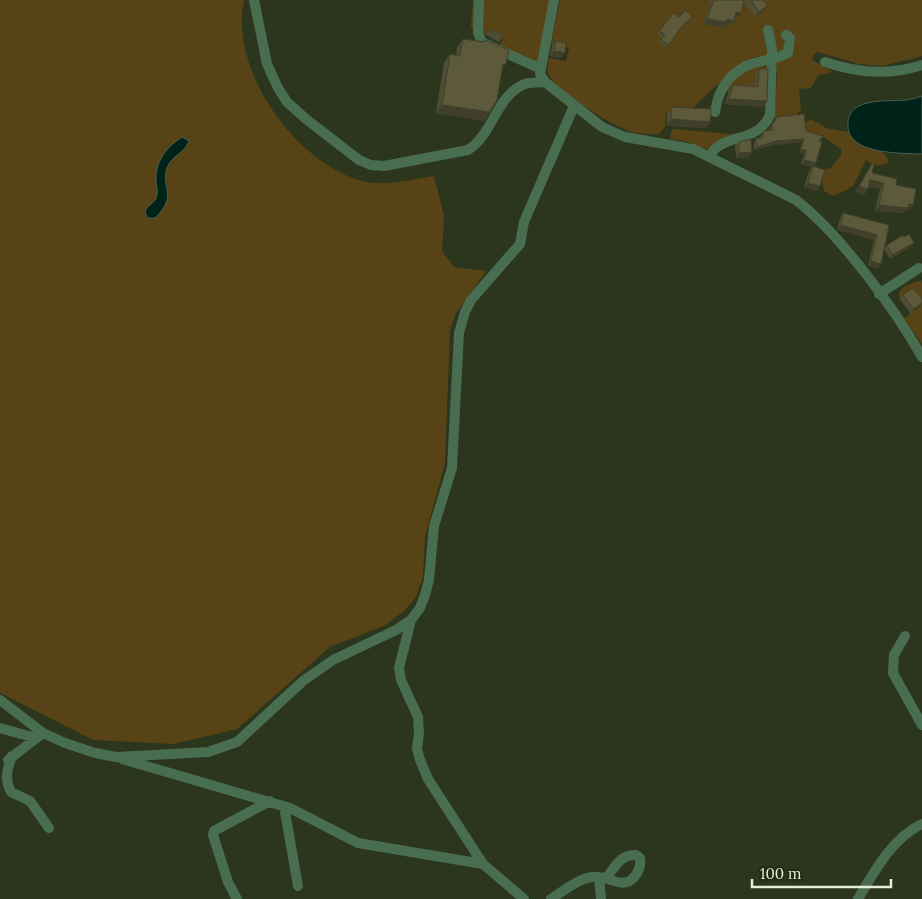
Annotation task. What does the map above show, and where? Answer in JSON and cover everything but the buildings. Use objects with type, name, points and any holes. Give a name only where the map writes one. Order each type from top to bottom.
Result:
[{"type":"street","points":[[254,0],[267,64],[287,102],[359,160],[371,165],[384,166],[468,150],[478,144],[512,92],[526,84],[544,82]]},
{"type":"street","points":[[479,0],[478,33],[482,42],[541,70]]},
{"type":"street","points":[[554,0],[541,70],[544,82],[602,127],[625,137],[692,149],[796,200],[808,209],[853,260],[922,357]]},
{"type":"street","points":[[709,157],[714,148],[720,144],[751,135],[767,122],[770,115],[772,60],[772,48],[768,30]]},
{"type":"street","points":[[715,112],[717,98],[723,85],[736,72],[752,64],[772,60],[788,53],[790,38],[786,34]]},
{"type":"street","points":[[825,62],[846,69],[867,72],[908,70],[922,65]]},
{"type":"street","points":[[116,756],[208,752],[237,742],[304,681],[333,660],[396,630],[411,620],[420,608],[430,574],[434,526],[452,468],[459,333],[465,312],[471,300],[520,244],[524,222],[574,106]]},
{"type":"street","points":[[879,294],[919,268]]},
{"type":"street","points":[[411,620],[399,668],[401,680],[418,717],[420,760],[428,779],[483,864],[524,899]]},
{"type":"street","points":[[905,636],[894,655],[893,673],[922,725]]},
{"type":"street","points":[[0,700],[39,736]]},
{"type":"street","points":[[0,728],[116,756],[148,768],[270,801],[284,806],[358,843],[483,864]]},
{"type":"street","points":[[0,768],[12,756],[39,736]]},
{"type":"street","points":[[12,756],[6,771],[7,784],[11,792],[30,801],[49,828]]},
{"type":"street","points":[[237,899],[228,882],[213,835],[214,831],[270,801]]},
{"type":"street","points":[[284,806],[298,886]]},
{"type":"street","points":[[858,899],[870,877],[900,840],[922,824]]},
{"type":"street","points":[[551,899],[566,894],[591,877],[603,877],[601,899]]},
{"type":"shaded area","points":[[0,0],[244,0],[242,27],[247,55],[257,83],[272,110],[291,134],[313,155],[337,171],[362,181],[389,183],[434,176],[444,216],[442,251],[454,267],[486,271],[455,315],[450,331],[445,463],[425,537],[423,577],[416,597],[405,610],[386,625],[330,647],[237,729],[174,744],[93,740],[0,693]]},
{"type":"shaded area","points":[[473,0],[550,0],[539,64],[499,48],[503,38],[474,32],[471,26]]},
{"type":"shaded area","points":[[560,0],[922,0],[922,56],[882,66],[859,64],[818,52],[814,54],[812,60],[833,72],[819,75],[811,88],[799,89],[801,110],[795,116],[773,119],[777,78],[776,63],[761,56],[753,57],[739,66],[707,94],[690,114],[666,113],[665,127],[659,134],[636,133],[615,125],[573,99],[552,80],[548,73],[549,58],[566,61],[569,48],[551,44]]},
{"type":"shaded area","points":[[760,66],[768,67],[754,93],[726,91],[731,81],[735,78],[744,72]]},
{"type":"shaded area","points":[[922,96],[922,154],[889,152],[865,147],[855,141],[849,133],[849,118],[857,107],[872,102],[906,100]]},
{"type":"shaded area","points":[[811,119],[826,128],[849,132],[857,141],[881,151],[889,161],[883,165],[878,165],[866,160],[855,183],[850,188],[833,196],[824,191],[820,170],[831,168],[841,155],[841,149],[822,136],[803,130],[802,125]]},
{"type":"shaded area","points":[[672,129],[742,135],[706,149],[688,142],[670,139]]},
{"type":"shaded area","points":[[182,137],[189,141],[167,168],[165,175],[166,203],[155,218],[147,218],[145,211],[157,196],[156,179],[160,160],[167,150]]},
{"type":"shaded area","points":[[921,280],[922,344],[904,318],[911,314],[899,297],[899,292],[905,286]]}]
